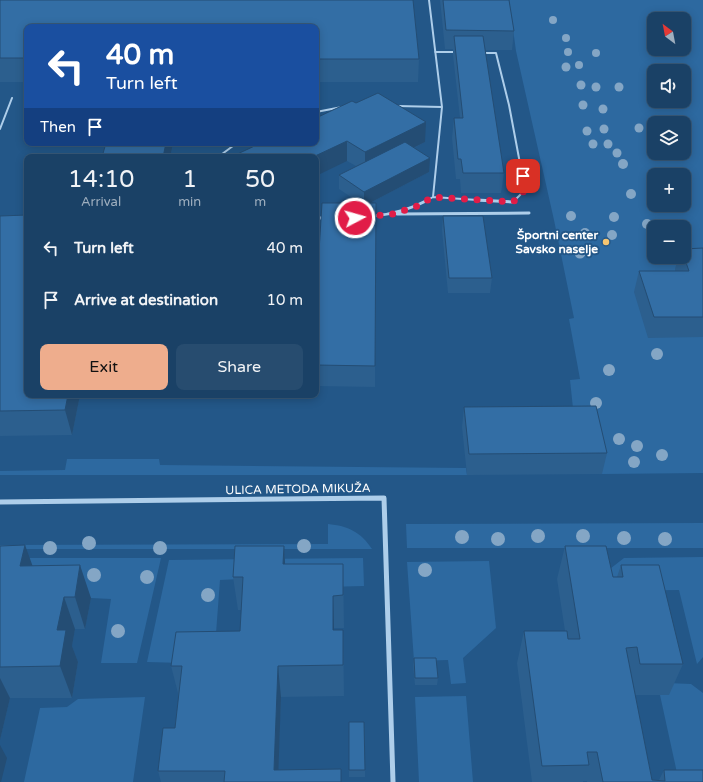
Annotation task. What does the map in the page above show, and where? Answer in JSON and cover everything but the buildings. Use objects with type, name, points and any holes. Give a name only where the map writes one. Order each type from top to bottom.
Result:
[{"type":"street","name":"ULICA METODA MIKUŽA","points":[[0,502],[384,498],[394,782]]},
{"type":"lane","points":[[429,0],[442,107],[433,197]]},
{"type":"lane","points":[[435,52],[458,52]]},
{"type":"lane","points":[[393,214],[417,206],[433,197],[513,202],[525,190],[509,105],[496,53],[481,53]]},
{"type":"lane","points":[[0,129],[12,98]]},
{"type":"lane","points":[[319,111],[344,106]]},
{"type":"lane","points":[[396,106],[442,107]]},
{"type":"lane","points":[[222,154],[233,146]]},
{"type":"lane","points":[[370,216],[393,214],[529,214]]},
{"type":"lane","points":[[319,218],[331,218]]},
{"type":"shaded area","name":"Športni center Savsko naselje","points":[[509,0],[703,0],[703,473],[602,474],[591,427],[575,427],[570,380],[580,379],[569,319],[574,318],[554,220],[516,51]]},
{"type":"shaded area","points":[[67,459],[159,459],[160,465],[466,468],[467,475],[0,475],[0,471],[65,470]]},
{"type":"shaded area","points":[[703,523],[703,548],[407,548],[406,524]]},
{"type":"shaded area","points":[[328,524],[342,526],[359,534],[372,549],[0,549],[0,545],[328,544]]},
{"type":"shaded area","points":[[703,557],[703,657],[697,664],[679,590],[599,591],[597,579],[624,558]]},
{"type":"shaded area","points":[[0,558],[161,558],[137,663],[101,663],[111,599],[91,598]]},
{"type":"shaded area","points":[[363,558],[364,586],[285,588],[240,579],[220,580],[214,660],[183,663],[147,662],[169,560]]},
{"type":"shaded area","points":[[489,561],[496,628],[463,658],[466,683],[451,684],[448,660],[414,661],[407,562]]},
{"type":"shaded area","points":[[667,683],[691,684],[703,693],[703,782],[679,782],[660,695],[669,695]]},
{"type":"shaded area","points":[[466,696],[473,782],[419,782],[415,697]]},
{"type":"shaded area","points":[[145,697],[133,782],[24,782],[40,708],[67,707],[78,699]]},
{"type":"place","name":"Športni center Savsko naselje","points":[[606,242]]},
{"type":"route","points":[[355,218],[393,214],[417,206],[433,197],[456,200],[513,202],[525,190],[523,176]]}]
